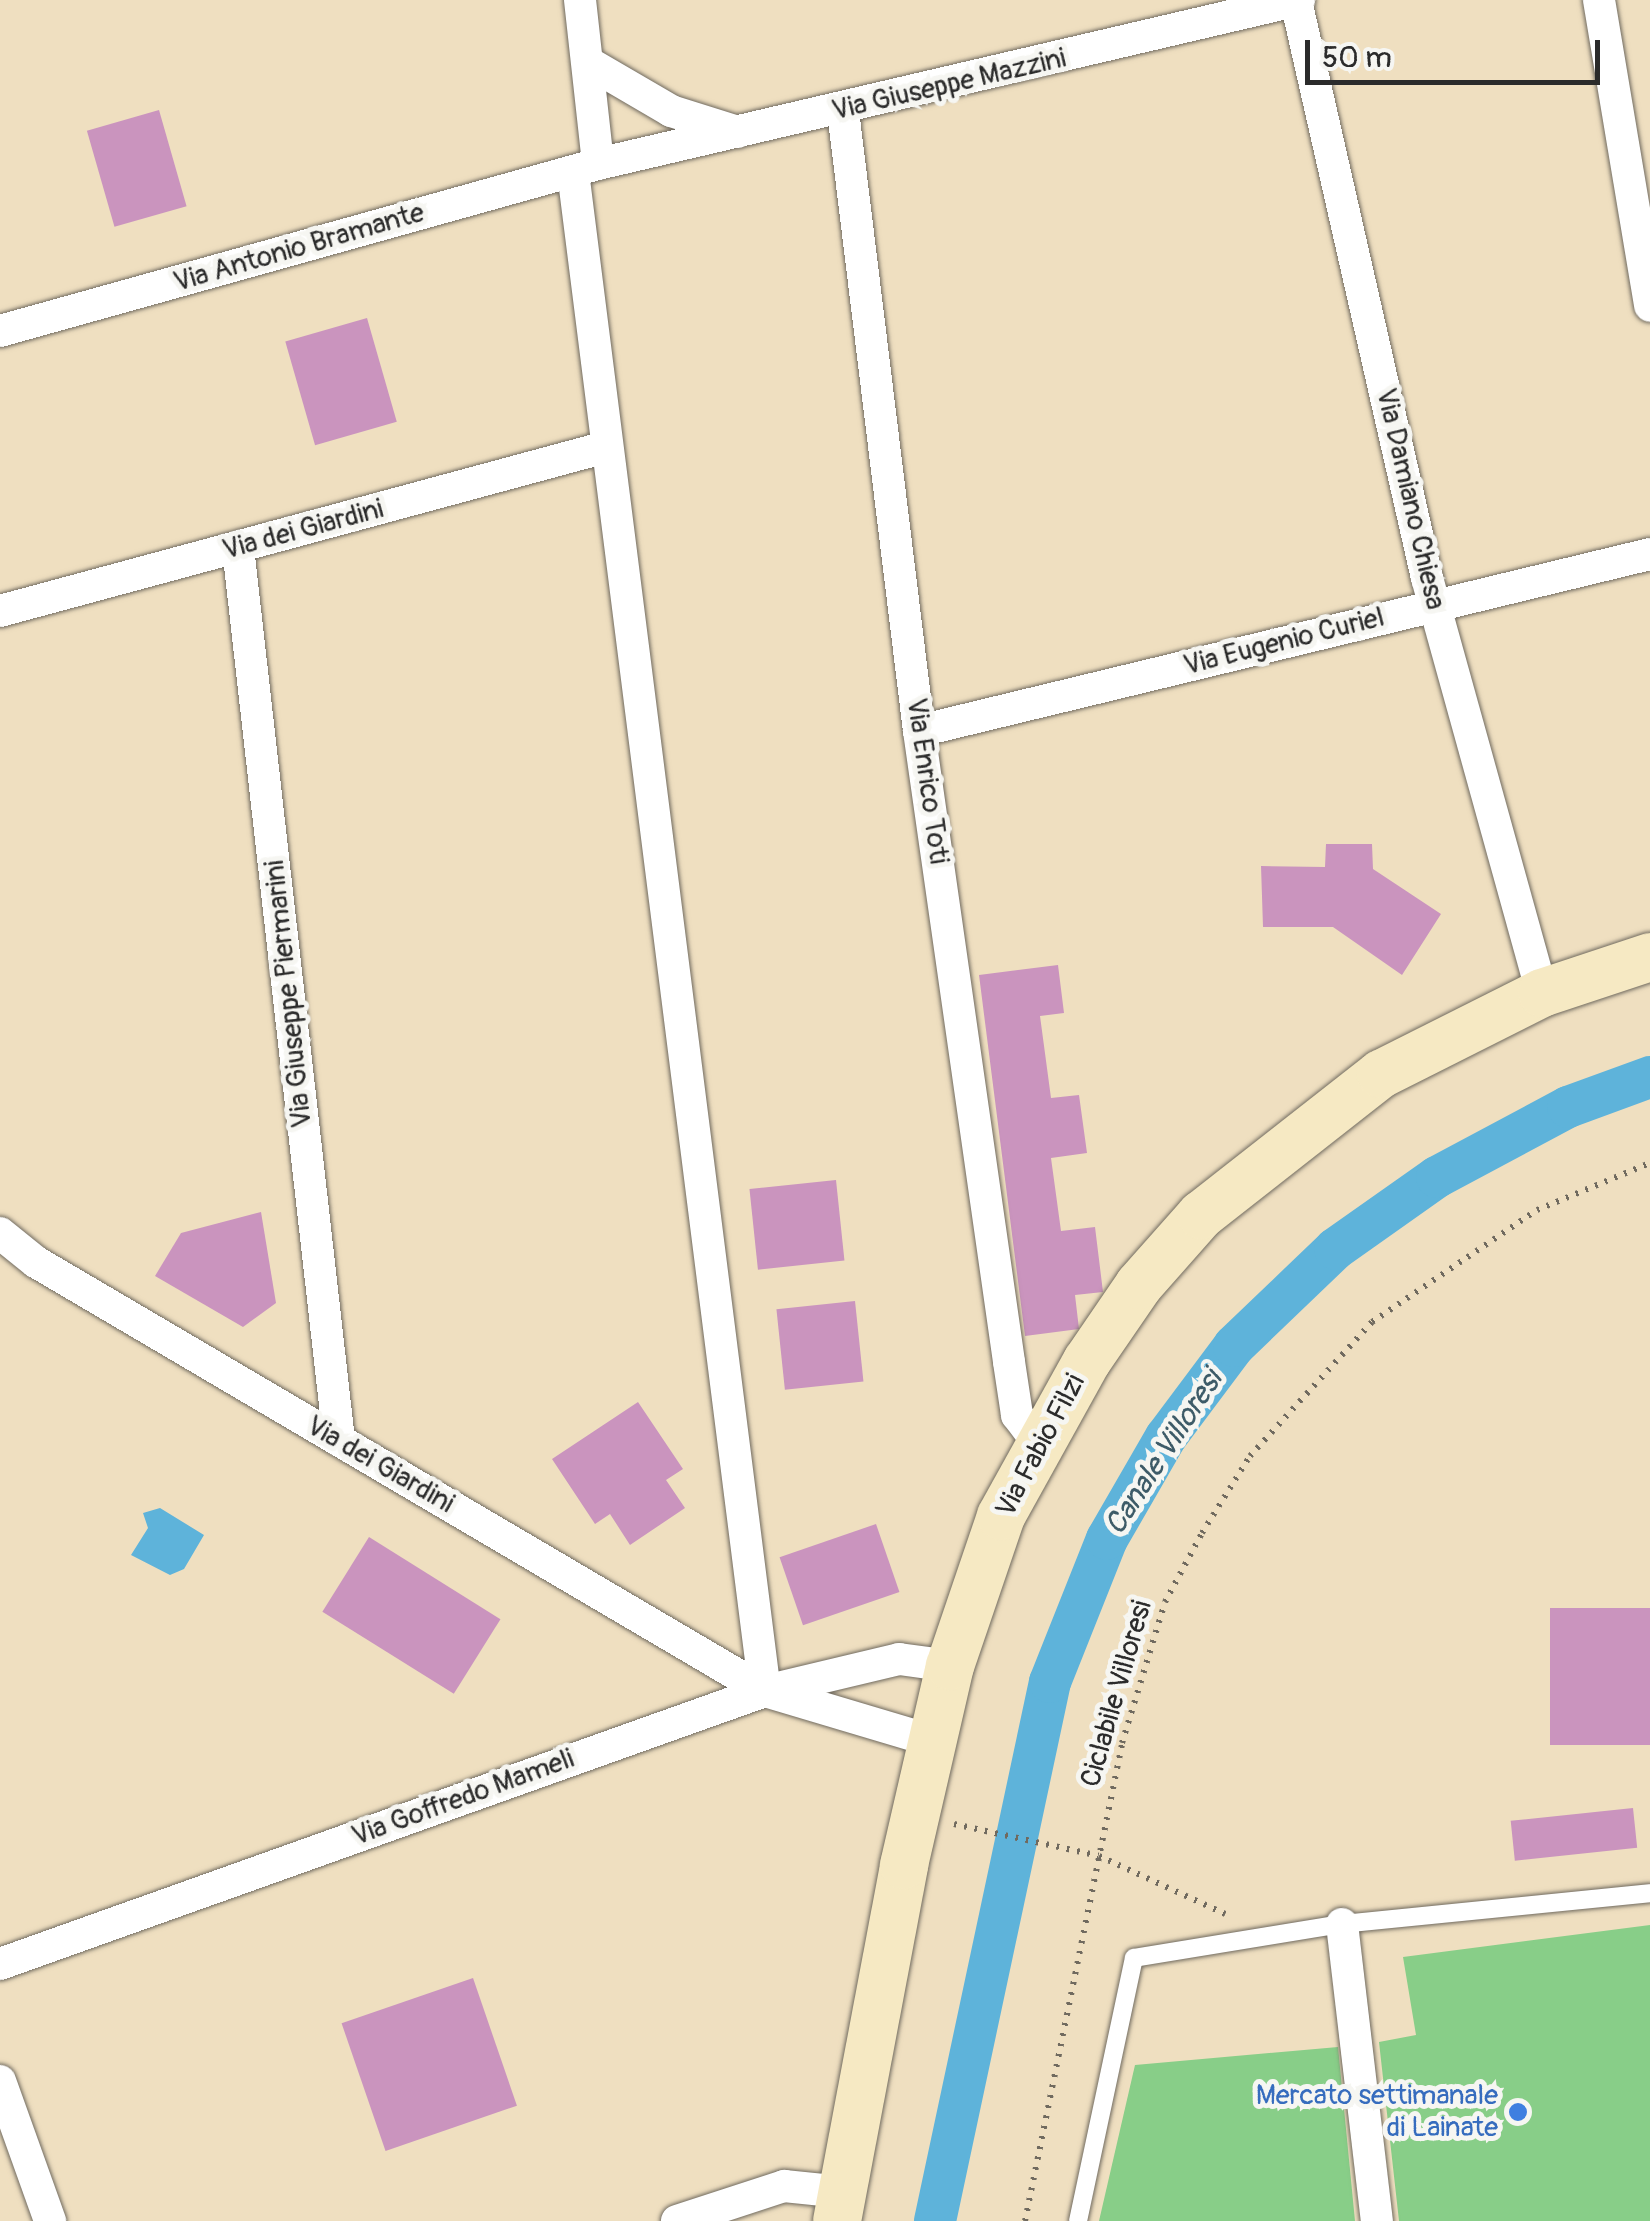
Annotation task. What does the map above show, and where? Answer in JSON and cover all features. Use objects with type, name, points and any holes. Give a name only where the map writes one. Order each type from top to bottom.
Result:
[{"type":"street","points":[[580,0],[590,63],[586,168],[606,447],[765,1690],[930,1740]]},
{"type":"street","name":"Via Giuseppe Mazzini","points":[[586,168],[844,111],[1297,0]]},
{"type":"street","name":"Via Damiano Chiesa","points":[[1297,0],[1434,606],[1542,993]]},
{"type":"street","points":[[1599,0],[1650,306]]},
{"type":"street","points":[[590,63],[671,111],[741,133]]},
{"type":"street","name":"Via Enrico Toti","points":[[844,111],[919,731],[1017,1415],[1038,1443]]},
{"type":"street","name":"Via Antonio Bramante","points":[[0,332],[586,168]]},
{"type":"street","name":"Via dei Giardini","points":[[0,612],[606,447]]},
{"type":"street","name":"Via Giuseppe Piermarini","points":[[238,548],[339,1440]]},
{"type":"street","name":"Via Eugenio Curiel","points":[[919,731],[1650,554]]},
{"type":"street","name":"Via Fabio Filzi","points":[[840,2207],[930,1740],[950,1666],[1001,1516],[1038,1443],[1139,1285],[1201,1215],[1381,1074],[1542,993],[1650,958]]},
{"type":"street","name":"Via dei Giardini","points":[[0,1233],[36,1262],[765,1690]]},
{"type":"street","name":"Via Goffredo Mameli","points":[[0,1964],[765,1690],[899,1659],[950,1666]]},
{"type":"street","points":[[1342,1924],[1377,2221]]},
{"type":"street","points":[[0,2081],[50,2221]]},
{"type":"street","points":[[677,2221],[784,2186],[840,2207]]},
{"type":"lane","points":[[1078,2221],[1134,1958],[1342,1924],[1650,1893]]},
{"type":"path","name":"Ciclabile Villoresi","points":[[1025,2221],[1122,1743],[1164,1602],[1250,1456],[1372,1322],[1446,1267],[1537,1210],[1650,1163]]},
{"type":"path","points":[[974,1828],[1099,1856],[1189,1892],[1256,1939]]},
{"type":"green space","points":[[1650,1925],[1650,2221],[1399,2221],[1379,2042],[1416,2035],[1403,1957]]},
{"type":"green space","points":[[1338,2047],[1355,2221],[1099,2221],[1135,2065]]},
{"type":"water","points":[[160,1508],[204,1535],[184,1569],[170,1575],[131,1555],[148,1528],[143,1513]]},
{"type":"building","points":[[159,110],[187,206],[114,227],[87,131]]},
{"type":"building","points":[[367,318],[397,422],[315,445],[285,341]]},
{"type":"building","points":[[1326,844],[1372,844],[1373,869],[1441,914],[1402,975],[1333,927],[1263,927],[1261,866],[1325,867]]},
{"type":"building","points":[[1058,965],[1064,1013],[1040,1016],[1051,1098],[1079,1095],[1087,1153],[1051,1158],[1061,1231],[1095,1227],[1103,1292],[1075,1295],[1079,1329],[1025,1336],[979,975]]},
{"type":"building","points":[[836,1180],[844,1261],[758,1270],[749,1189]]},
{"type":"building","points":[[261,1212],[276,1303],[243,1327],[155,1276],[181,1233]]},
{"type":"building","points":[[855,1301],[863,1382],[785,1390],[776,1309]]},
{"type":"building","points":[[638,1402],[683,1469],[666,1480],[685,1508],[630,1545],[610,1514],[595,1524],[552,1459]]},
{"type":"building","points":[[876,1524],[899,1592],[803,1625],[780,1557]]},
{"type":"building","points":[[369,1537],[500,1619],[454,1694],[322,1612]]},
{"type":"building","points":[[1550,1608],[1650,1608],[1650,1745],[1550,1745]]},
{"type":"building","points":[[1633,1808],[1637,1848],[1515,1861],[1511,1821]]},
{"type":"building","points":[[473,1978],[517,2106],[386,2151],[342,2023]]},
{"type":"waterway","name":"Canale Villoresi","points":[[935,2221],[1050,1682],[1107,1539],[1166,1437],[1234,1346],[1335,1249],[1437,1177],[1568,1107],[1650,1077]]},
{"type":"place","name":"Mercato settimanale di Lainate","points":[[1518,2112]]}]
